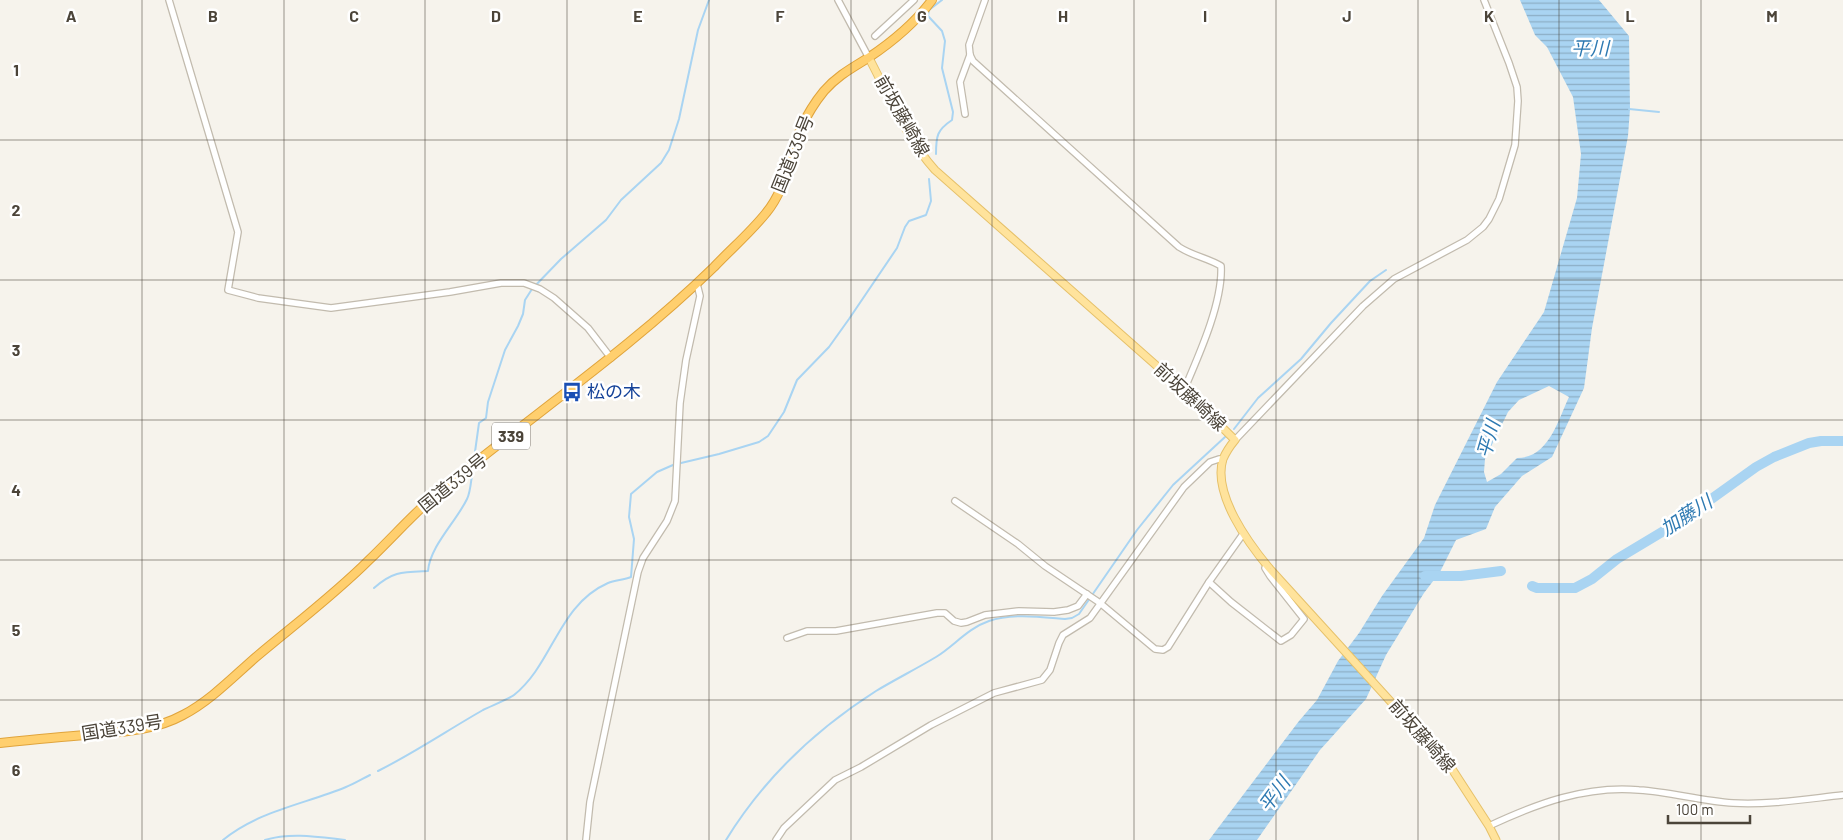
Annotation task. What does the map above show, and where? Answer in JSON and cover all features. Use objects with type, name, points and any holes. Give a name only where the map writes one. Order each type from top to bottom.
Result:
[{"type":"highway","name":"国道339号","points":[[0,742],[146,728],[173,720],[192,710],[338,589],[440,492],[612,358],[697,284],[753,228],[769,209],[780,192],[800,130],[812,107],[836,79],[848,69],[868,58],[906,29],[921,15],[932,0]]},
{"type":"main road","name":"前坂藤崎線","points":[[868,58],[913,141],[923,157],[935,170],[1184,390],[1235,440],[1223,460],[1221,472],[1224,492],[1243,534],[1266,564],[1452,769],[1496,840]]},
{"type":"street","points":[[169,0],[238,232],[228,290],[258,298],[331,308],[501,283],[524,283],[540,289],[554,298],[588,328],[612,358]]},
{"type":"street","points":[[838,0],[868,58]]},
{"type":"street","points":[[875,36],[914,0]]},
{"type":"street","points":[[965,114],[960,82],[970,55],[969,45],[985,0]]},
{"type":"street","points":[[1235,440],[1363,306],[1394,279],[1467,240],[1484,227],[1489,219],[1499,199],[1516,145],[1518,101],[1509,63],[1484,0]]},
{"type":"street","points":[[970,55],[982,70],[1179,247],[1193,255],[1210,259],[1221,266],[1222,277],[1211,323],[1184,390]]},
{"type":"street","points":[[586,840],[590,802],[638,572],[643,558],[667,521],[675,501],[680,403],[686,360],[700,296],[697,284]]},
{"type":"street","points":[[776,840],[789,822],[835,780],[861,767],[931,725],[994,693],[1042,680],[1050,670],[1063,635],[1090,618],[1098,601],[1184,487],[1210,462],[1219,459],[1223,460]]},
{"type":"street","points":[[955,501],[1018,544],[1044,566],[1098,601],[1155,648],[1163,650],[1168,646],[1209,582],[1243,534]]},
{"type":"street","points":[[1209,582],[1231,602],[1281,641],[1291,635],[1304,619],[1270,576],[1265,568],[1266,564]]},
{"type":"street","points":[[787,638],[807,631],[836,631],[937,612],[945,613],[954,621],[961,623],[985,615],[1019,611],[1054,612],[1068,610],[1078,606],[1088,595]]},
{"type":"street","points":[[1489,826],[1547,801],[1611,789],[1646,790],[1732,803],[1774,803],[1843,795]]},
{"type":"water","name":"平川","points":[[1520,0],[1599,0],[1629,36],[1630,109],[1628,136],[1592,328],[1584,388],[1552,457],[1522,476],[1495,507],[1486,529],[1456,540],[1440,572],[1424,593],[1386,655],[1366,699],[1320,750],[1257,840],[1209,840],[1317,700],[1338,661],[1424,538],[1435,505],[1497,382],[1544,312],[1577,198],[1581,154],[1573,97],[1547,47],[1535,35]],"holes":[[[1549,386],[1569,397],[1545,445],[1537,452],[1517,458],[1501,474],[1487,482],[1484,472],[1485,459],[1508,412],[1519,400]]]},
{"type":"waterway","points":[[474,459],[479,423],[486,418],[488,402],[505,350],[523,314],[525,300],[532,289],[561,259],[606,220],[621,200],[661,163],[669,150],[679,119],[698,30],[709,0]]},
{"type":"waterway","points":[[936,154],[938,134],[952,120],[953,112],[942,68],[945,41],[942,31],[928,16],[929,10],[942,0]]},
{"type":"waterway","points":[[1629,109],[1659,112]]},
{"type":"waterway","points":[[681,463],[759,442],[768,436],[784,412],[797,380],[829,347],[849,319],[897,248],[909,221],[926,215],[931,201],[929,179]]},
{"type":"waterway","points":[[1234,429],[1258,398],[1301,359],[1370,281],[1386,270]]},
{"type":"waterway","points":[[726,840],[741,817],[774,776],[812,739],[854,706],[876,691],[943,653],[974,628],[989,621],[1007,617],[1065,619],[1079,614],[1137,530],[1173,485],[1225,437]]},
{"type":"waterway","name":"加藤川","points":[[1532,586],[1537,588],[1575,588],[1592,579],[1617,559],[1682,520],[1756,467],[1774,457],[1809,443],[1843,441]]},
{"type":"waterway","points":[[378,771],[483,710],[514,695],[538,668],[578,605],[591,593],[608,583],[631,577],[634,539],[629,517],[631,494],[657,472],[673,465]]},
{"type":"waterway","points":[[374,588],[393,575],[428,571],[433,552],[467,499],[473,469]]},
{"type":"waterway","name":"加藤川","points":[[1425,576],[1461,576],[1501,571]]},
{"type":"waterway","points":[[223,840],[237,830],[266,815],[346,787],[370,775]]},
{"type":"waterway","points":[[265,840],[285,836],[345,840]]},
{"type":"place","name":"松の木","points":[[572,392]]}]
